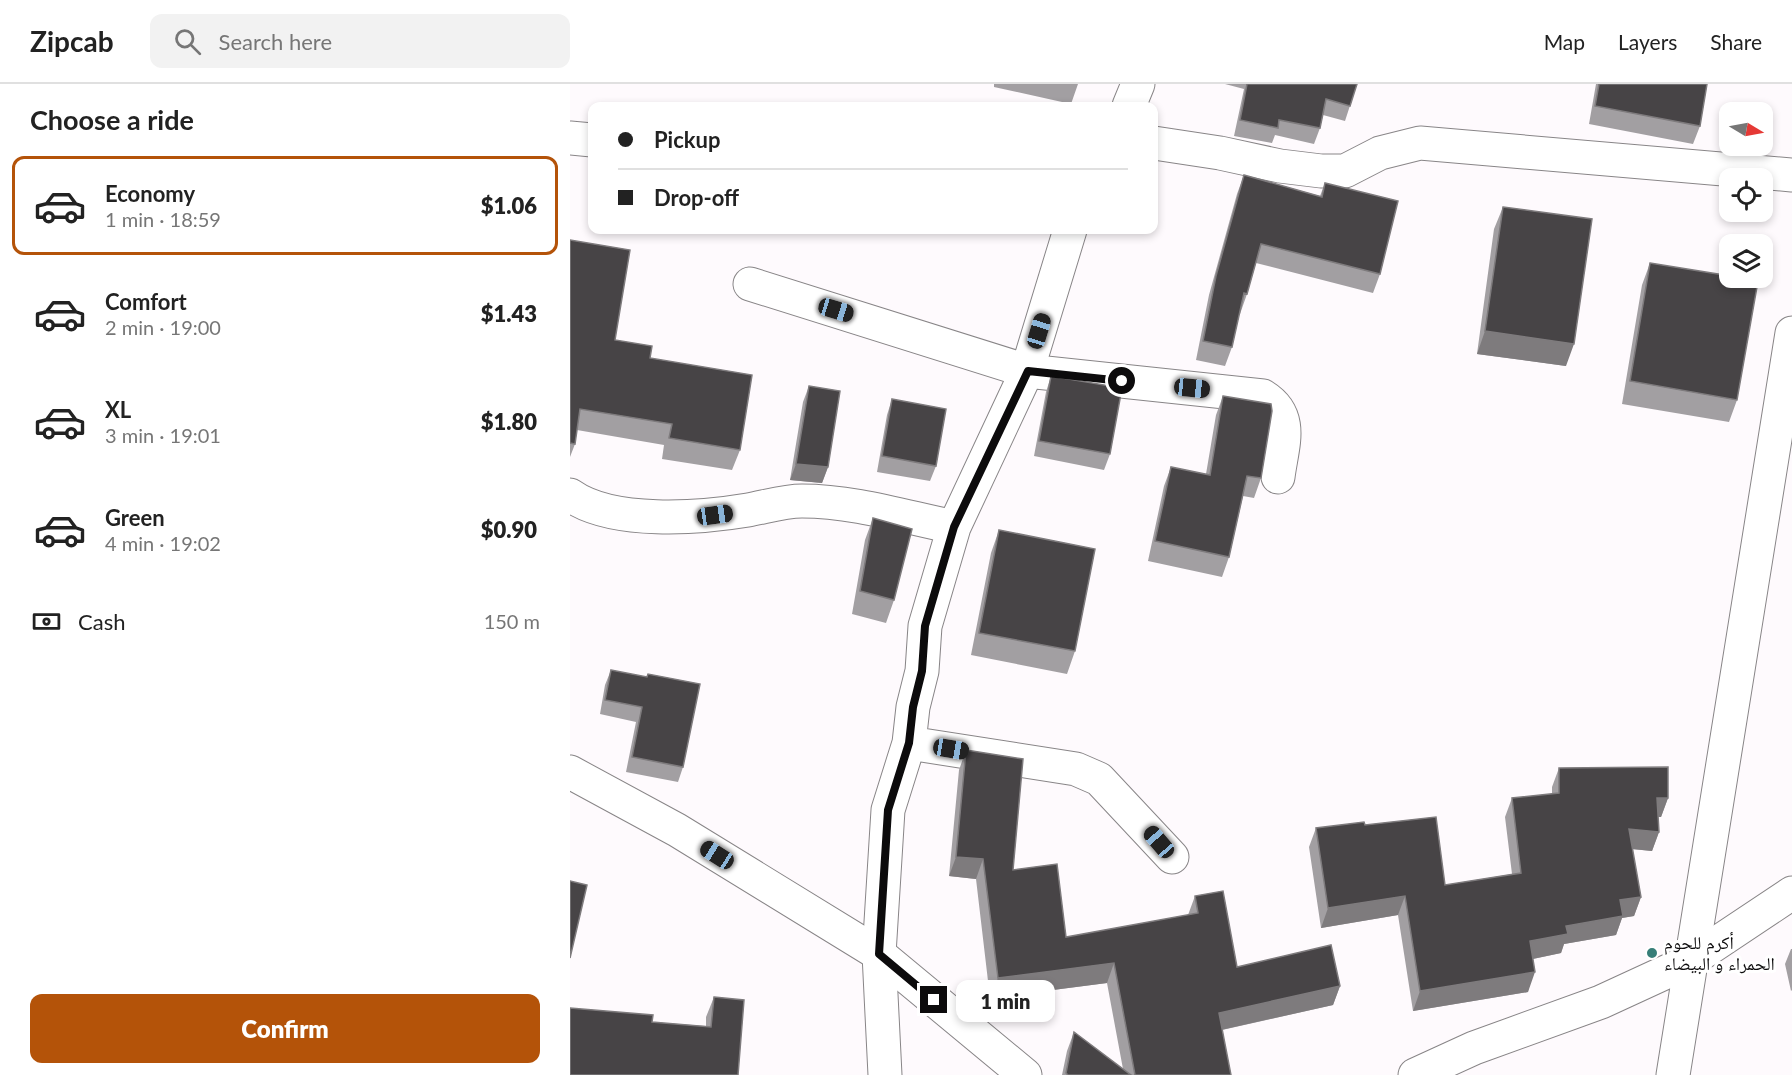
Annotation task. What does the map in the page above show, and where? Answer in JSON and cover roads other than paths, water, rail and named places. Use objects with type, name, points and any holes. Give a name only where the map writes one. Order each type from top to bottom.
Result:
[{"type":"street","points":[[1131,102],[1138,84]]},
{"type":"street","points":[[570,138],[588,140]]},
{"type":"street","points":[[1158,144],[1220,153],[1280,166],[1321,171],[1344,171],[1380,153],[1420,143],[1792,175]]},
{"type":"street","points":[[885,1075],[879,954],[888,810],[909,743],[913,707],[922,671],[925,626],[954,527],[1028,371],[1066,234]]},
{"type":"street","points":[[750,284],[1028,371],[1263,396],[1274,403],[1281,412],[1284,422],[1278,477]]},
{"type":"street","points":[[1673,1075],[1792,333]]},
{"type":"street","points":[[570,495],[600,509],[699,517],[800,501],[850,506],[954,527]]},
{"type":"street","points":[[909,743],[1076,769],[1099,779],[1172,857]]},
{"type":"street","points":[[570,772],[677,830],[879,954],[1025,1075]]},
{"type":"street","points":[[1415,1075],[1474,1048],[1601,1002],[1690,961],[1792,893]]},
{"type":"place","name":"أكرم للحوم الحمراء و البيضاء","points":[[1652,953]]}]
